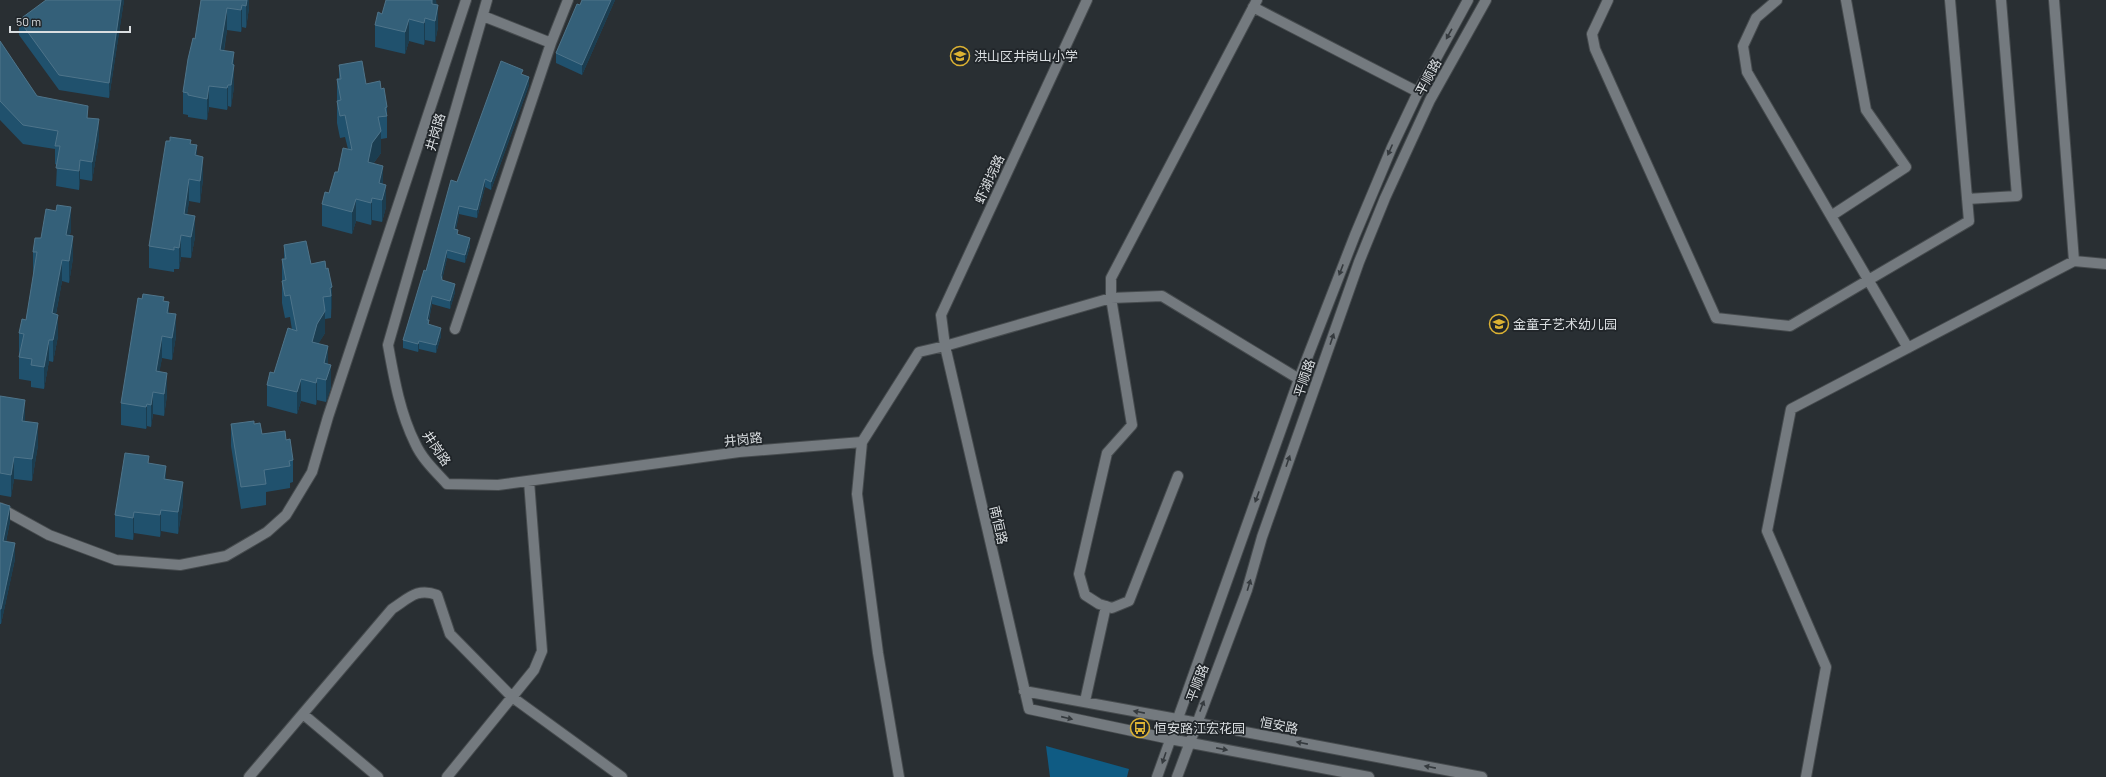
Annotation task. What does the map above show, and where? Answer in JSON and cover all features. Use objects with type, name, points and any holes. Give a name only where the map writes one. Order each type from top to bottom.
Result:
[{"type":"street","points":[[0,508],[49,535],[116,560],[180,565],[226,556],[267,532],[286,515],[312,472],[328,416],[466,0]]},
{"type":"street","name":"井岗路","points":[[487,0],[405,281],[388,345],[400,401],[415,444],[447,484],[498,485],[739,452],[862,442]]},
{"type":"street","points":[[455,329],[551,43],[568,0]]},
{"type":"street","name":"虾湖垸路","points":[[945,346],[941,315],[1086,0]]},
{"type":"street","name":"平顺路","points":[[1157,777],[1299,379],[1368,202],[1418,92],[1468,0]]},
{"type":"street","name":"平顺路","points":[[1176,777],[1247,590],[1262,537],[1359,262],[1385,198],[1430,100],[1486,0]]},
{"type":"street","points":[[1608,0],[1592,34],[1595,48],[1716,318],[1790,326],[1968,221],[1950,0]]},
{"type":"street","points":[[1777,0],[1756,18],[1744,46],[1747,72],[1908,348]]},
{"type":"street","points":[[1831,216],[1906,167],[1866,110],[1846,0]]},
{"type":"street","points":[[1967,199],[2017,196],[2001,0]]},
{"type":"street","points":[[2054,0],[2074,261]]},
{"type":"street","points":[[1178,476],[1129,601],[1112,608],[1099,604],[1084,595],[1079,574],[1108,453],[1132,424],[1111,298],[1111,278],[1255,4],[1418,92]]},
{"type":"street","points":[[483,16],[551,43]]},
{"type":"street","points":[[1806,777],[1826,667],[1767,532],[1791,409],[2074,261],[2106,264]]},
{"type":"street","points":[[900,777],[878,653],[857,494],[862,442],[919,352],[945,346],[1111,298],[1162,296],[1299,379]]},
{"type":"street","name":"南恒路","points":[[945,346],[1029,709],[1170,740]]},
{"type":"street","points":[[447,777],[534,670],[542,651],[529,481]]},
{"type":"street","points":[[249,777],[392,610],[419,592],[429,592],[437,595],[450,634],[512,697],[622,777]]},
{"type":"street","points":[[1085,701],[1106,606]]},
{"type":"street","name":"恒安路","points":[[1024,691],[1085,701],[1482,777]]},
{"type":"street","points":[[303,714],[378,777]]},
{"type":"street","points":[[1170,740],[1369,777]]},
{"type":"shaded area","points":[[1046,746],[1129,769],[1127,777],[1050,777]]},
{"type":"building","points":[[46,0],[121,0],[109,83],[59,75],[19,20]]},
{"type":"building","points":[[201,0],[247,0],[246,6],[242,5],[241,10],[227,8],[220,50],[234,52],[231,85],[228,85],[227,88],[209,86],[207,99],[188,95],[188,93],[183,92],[188,59],[193,38],[195,39]]},
{"type":"building","points":[[386,0],[432,0],[432,4],[438,5],[435,21],[425,18],[424,23],[409,19],[405,32],[375,25],[378,12],[382,14]]},
{"type":"building","points":[[582,0],[611,0],[582,65],[556,53],[577,4],[580,5]]},
{"type":"building","points":[[0,41],[37,96],[88,106],[87,118],[99,119],[92,162],[80,160],[79,171],[56,168],[60,146],[55,146],[58,131],[23,125],[0,101]]},
{"type":"building","points":[[362,61],[366,84],[380,81],[381,89],[384,88],[387,116],[378,117],[381,131],[372,143],[368,162],[383,166],[379,183],[386,185],[382,200],[372,198],[371,203],[356,199],[352,212],[322,204],[325,192],[329,193],[335,172],[338,172],[343,148],[352,150],[345,115],[340,116],[337,101],[341,100],[337,79],[341,79],[339,65]]},
{"type":"building","points":[[501,61],[523,70],[521,74],[529,77],[491,182],[485,179],[477,210],[459,206],[454,229],[458,230],[457,234],[470,238],[465,255],[447,250],[441,275],[442,280],[455,284],[450,301],[432,296],[427,320],[429,320],[428,324],[441,328],[436,345],[419,341],[418,344],[403,340],[424,270],[426,271],[451,180],[457,182]]},
{"type":"building","points":[[170,137],[191,140],[190,144],[197,145],[195,155],[203,157],[200,181],[189,179],[184,214],[195,216],[191,237],[181,235],[179,248],[174,247],[174,250],[149,246],[166,141],[170,141]]},
{"type":"building","points":[[57,205],[71,207],[66,235],[73,236],[69,261],[62,260],[52,313],[58,315],[53,340],[49,340],[44,367],[31,365],[32,359],[19,357],[24,334],[19,333],[22,319],[26,320],[37,252],[33,252],[35,238],[41,238],[46,209],[56,211]]},
{"type":"building","points":[[306,241],[311,264],[325,261],[332,287],[330,288],[331,296],[323,297],[325,311],[317,324],[312,342],[328,346],[324,363],[331,365],[326,380],[317,378],[316,383],[301,379],[297,392],[267,385],[270,372],[274,373],[288,328],[297,331],[290,295],[285,296],[282,281],[286,280],[282,259],[286,259],[284,245]]},
{"type":"building","points":[[143,294],[164,297],[163,301],[169,302],[167,313],[176,314],[172,338],[162,336],[156,371],[167,373],[164,394],[153,392],[151,405],[147,404],[146,407],[121,403],[138,298],[142,299]]},
{"type":"building","points":[[0,396],[25,400],[22,421],[38,423],[32,459],[14,457],[11,475],[0,473]]},
{"type":"building","points":[[254,421],[254,424],[260,423],[262,434],[285,431],[286,440],[290,439],[293,460],[289,461],[290,466],[264,470],[266,484],[241,487],[231,424]]},
{"type":"building","points":[[125,453],[149,456],[148,463],[166,466],[164,479],[183,482],[178,512],[161,510],[160,515],[134,512],[133,518],[115,515]]},
{"type":"building","points":[[0,503],[10,506],[3,541],[15,543],[1,609],[0,609]]},
{"type":"place","name":"洪山区井岗山小学","points":[[960,56]]},
{"type":"place","name":"金童子艺术幼儿园","points":[[1499,324]]},
{"type":"place","name":"恒安路江宏花园","points":[[1140,728]]}]
